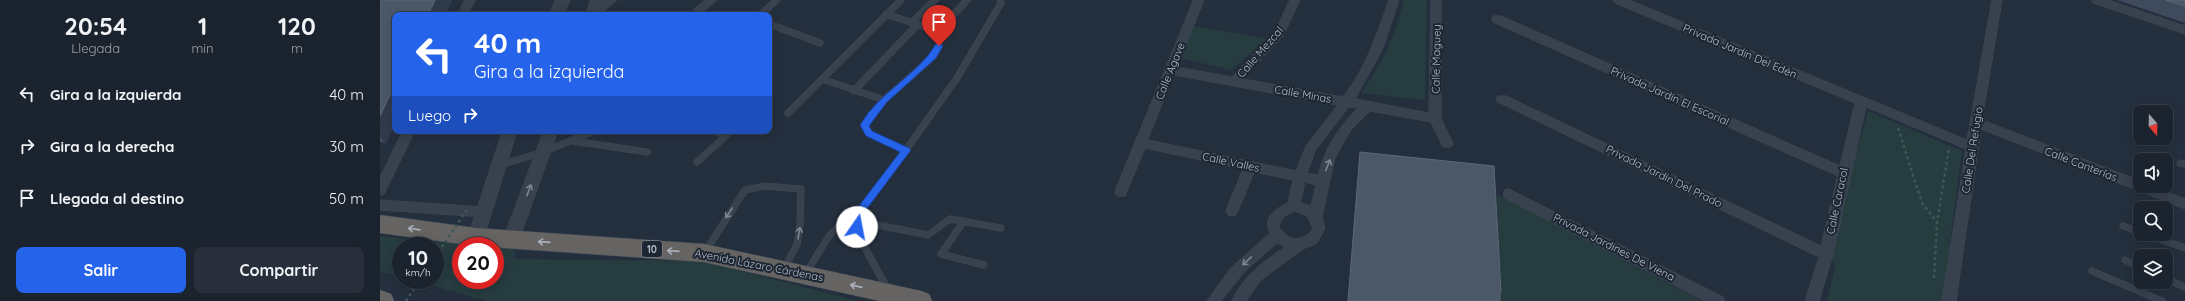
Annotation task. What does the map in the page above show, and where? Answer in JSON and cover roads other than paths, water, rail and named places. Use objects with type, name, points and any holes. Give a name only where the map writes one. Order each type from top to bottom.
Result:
[{"type":"highway","name":"Avenida Lázaro Cárdenas","points":[[380,224],[476,237]]},
{"type":"highway","name":"Avenida Lázaro Cárdenas","points":[[504,239],[704,253],[784,269],[921,301]]},
{"type":"street","points":[[464,12],[470,0]]},
{"type":"street","points":[[557,12],[563,0]]},
{"type":"street","points":[[594,12],[598,0]]},
{"type":"street","points":[[596,12],[612,0]]},
{"type":"street","points":[[697,12],[712,0]]},
{"type":"street","name":"Calle Agave","points":[[1120,192],[1199,0]]},
{"type":"street","name":"Calle Mezcal","points":[[1234,82],[1279,34],[1295,0]]},
{"type":"street","points":[[1294,206],[1300,176],[1310,150],[1356,89],[1378,48],[1394,0]]},
{"type":"street","name":"Calle Maguey","points":[[1435,118],[1436,0]]},
{"type":"street","name":"Privada Jardín Del Edén","points":[[1619,0],[1972,147]]},
{"type":"street","name":"Calle Del Refugio","points":[[1949,301],[1972,147],[1997,0]]},
{"type":"street","points":[[2097,0],[2185,30]]},
{"type":"street","name":"Privada Jardín El Escorial","points":[[1497,18],[1844,173]]},
{"type":"street","name":"Calle Minas","points":[[1170,70],[1435,118]]},
{"type":"street","name":"Privada Jardín Del Prado","points":[[1502,98],[1826,254]]},
{"type":"street","name":"Calle Caracol","points":[[1812,301],[1826,254],[1861,102]]},
{"type":"street","points":[[1224,285],[1240,297],[1261,272],[1300,244],[1312,238],[1319,228],[1316,216],[1322,181],[1336,146],[1345,129],[1368,106]]},
{"type":"street","points":[[1435,118],[1447,144]]},
{"type":"street","name":"Calle Canterías","points":[[1977,123],[2185,204]]},
{"type":"street","points":[[380,190],[408,134]]},
{"type":"street","points":[[476,237],[509,134]]},
{"type":"street","points":[[511,240],[550,134]]},
{"type":"street","name":"Calle Valles","points":[[1141,143],[1322,181]]},
{"type":"street","points":[[1232,211],[1250,166]]},
{"type":"street","name":"Privada Jardines De Viena","points":[[1509,194],[1718,301]]},
{"type":"street","points":[[380,205],[484,212]]},
{"type":"street","points":[[1300,244],[1286,242],[1276,235],[1272,226],[1275,216],[1283,209],[1294,206],[1307,208],[1316,216]]},
{"type":"street","points":[[1214,301],[1224,285],[1250,258],[1268,246],[1276,235]]},
{"type":"lane","points":[[763,12],[777,0]]},
{"type":"lane","points":[[788,113],[900,0]]},
{"type":"lane","points":[[854,91],[935,0]]},
{"type":"lane","points":[[938,32],[967,0]]},
{"type":"lane","points":[[805,274],[829,236],[840,225],[855,217],[906,150],[957,78],[1001,3],[1000,0]]},
{"type":"lane","points":[[886,14],[938,32]]},
{"type":"lane","points":[[772,25],[820,43]]},
{"type":"lane","points":[[906,150],[869,134],[865,130],[864,125],[867,119],[884,100],[934,56],[939,46],[940,38],[938,32]]},
{"type":"lane","points":[[822,79],[884,100]]},
{"type":"lane","points":[[499,166],[543,152],[588,134]]},
{"type":"lane","points":[[697,162],[727,135],[723,134]]},
{"type":"lane","points":[[573,141],[647,152]]},
{"type":"lane","points":[[704,253],[745,190],[765,186],[801,189],[800,226],[797,244],[784,269]]},
{"type":"lane","points":[[855,217],[878,224],[928,235],[950,219],[1001,228]]},
{"type":"lane","points":[[855,217],[859,238],[890,294]]},
{"type":"lane","points":[[964,221],[940,254],[984,265]]},
{"type":"lane","points":[[2123,226],[2133,230]]},
{"type":"lane","points":[[2165,241],[2185,248]]},
{"type":"lane","points":[[2125,260],[2133,264]]},
{"type":"lane","points":[[2092,271],[2162,301]]},
{"type":"lane","points":[[2173,281],[2185,287]]}]
